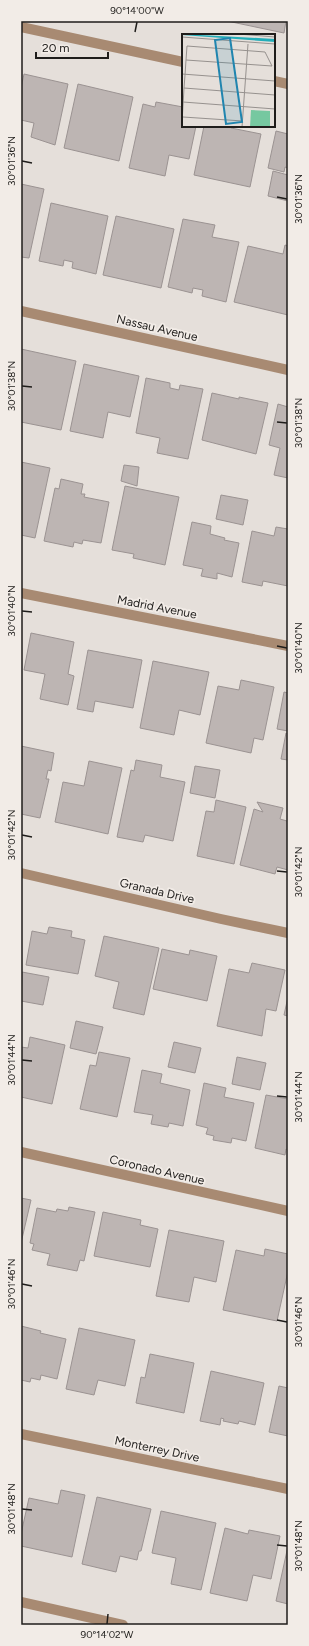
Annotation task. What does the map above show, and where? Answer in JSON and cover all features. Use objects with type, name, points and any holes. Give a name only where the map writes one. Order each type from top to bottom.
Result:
[{"type":"street","points":[[21,27],[182,62]]},
{"type":"street","points":[[275,81],[288,84]]},
{"type":"street","name":"Nassau Avenue","points":[[21,310],[288,370]]},
{"type":"street","name":"Madrid Avenue","points":[[21,593],[288,646]]},
{"type":"street","name":"Granada Drive","points":[[21,873],[214,918],[288,933]]},
{"type":"street","name":"Coronado Avenue","points":[[21,1152],[288,1211]]},
{"type":"street","name":"Monterrey Drive","points":[[21,1434],[288,1489]]},
{"type":"street","points":[[21,1602],[123,1625]]},
{"type":"building","points":[[227,21],[286,21],[284,33]]},
{"type":"building","points":[[24,74],[68,84],[55,145],[31,137],[34,123],[21,120],[21,88]]},
{"type":"building","points":[[78,84],[133,97],[119,161],[64,148]]},
{"type":"building","points":[[156,102],[182,107],[182,127],[196,127],[189,159],[169,155],[165,176],[129,168],[143,104],[155,107]]},
{"type":"building","points":[[204,127],[231,127],[261,134],[250,187],[194,175]]},
{"type":"building","points":[[276,131],[288,134],[288,168],[285,167],[284,172],[268,168]]},
{"type":"building","points":[[273,171],[288,175],[288,201],[268,196]]},
{"type":"building","points":[[21,184],[44,189],[29,258],[21,257]]},
{"type":"building","points":[[51,203],[108,216],[96,274],[72,268],[73,262],[64,260],[63,266],[39,261]]},
{"type":"building","points":[[116,216],[174,229],[161,288],[103,275]]},
{"type":"building","points":[[183,219],[215,225],[212,237],[239,242],[226,302],[202,296],[203,290],[193,288],[192,293],[168,287]]},
{"type":"building","points":[[285,245],[288,246],[288,315],[234,302],[248,246],[283,254]]},
{"type":"building","points":[[21,349],[76,361],[61,430],[21,422]]},
{"type":"building","points":[[84,364],[139,376],[130,417],[108,412],[103,438],[70,431]]},
{"type":"building","points":[[146,378],[170,383],[170,388],[179,390],[180,385],[203,389],[188,459],[157,453],[160,438],[136,433]]},
{"type":"building","points":[[212,393],[268,403],[256,454],[202,440]]},
{"type":"building","points":[[278,404],[288,407],[288,478],[274,475],[280,448],[269,445]]},
{"type":"building","points":[[21,462],[50,468],[35,538],[21,535]]},
{"type":"building","points":[[124,465],[139,467],[137,486],[121,481]]},
{"type":"building","points":[[61,479],[83,484],[81,494],[85,494],[84,497],[109,502],[101,543],[83,540],[82,544],[74,542],[73,547],[44,541],[55,488],[59,489]]},
{"type":"building","points":[[125,486],[179,497],[165,565],[133,558],[134,554],[112,550]]},
{"type":"building","points":[[221,495],[248,500],[243,525],[216,519]]},
{"type":"building","points":[[192,522],[211,526],[210,534],[225,538],[224,540],[239,543],[232,577],[217,573],[217,579],[201,576],[203,569],[183,565]]},
{"type":"building","points":[[276,527],[288,529],[288,586],[263,581],[262,586],[242,582],[252,531],[274,536]]},
{"type":"building","points":[[31,633],[74,642],[68,674],[74,676],[68,705],[40,699],[45,674],[24,670]]},
{"type":"building","points":[[88,650],[142,660],[133,708],[95,701],[93,712],[77,709]]},
{"type":"building","points":[[153,661],[209,672],[200,715],[179,710],[174,735],[140,728]]},
{"type":"building","points":[[241,680],[274,687],[263,740],[254,738],[251,753],[206,743],[218,686],[239,690]]},
{"type":"building","points":[[284,692],[288,693],[288,731],[277,729]]},
{"type":"building","points":[[286,733],[288,734],[288,760],[281,759]]},
{"type":"building","points":[[21,746],[54,753],[51,771],[48,770],[46,779],[49,779],[40,818],[21,814]]},
{"type":"building","points":[[136,760],[162,765],[160,777],[185,782],[173,841],[145,835],[143,842],[117,837],[131,770],[134,771]]},
{"type":"building","points":[[89,761],[122,768],[108,834],[55,822],[63,782],[84,786]]},
{"type":"building","points":[[195,766],[220,770],[215,798],[190,793]]},
{"type":"building","points":[[216,800],[246,807],[234,864],[197,856],[206,811],[214,812]]},
{"type":"building","points":[[257,802],[283,808],[280,819],[287,821],[288,824],[288,870],[277,867],[275,874],[240,865],[254,809],[263,812]]},
{"type":"building","points":[[49,927],[72,931],[71,937],[85,940],[78,974],[26,965],[32,931],[47,934]]},
{"type":"building","points":[[104,936],[159,948],[144,1015],[113,1008],[119,982],[95,976]]},
{"type":"building","points":[[162,949],[189,955],[190,950],[217,956],[207,1001],[153,989]]},
{"type":"building","points":[[252,963],[285,970],[276,1011],[266,1009],[262,1036],[217,1026],[229,969],[249,973]]},
{"type":"building","points":[[22,972],[49,977],[43,1005],[21,1001]]},
{"type":"building","points":[[288,997],[288,1016],[284,1015]]},
{"type":"building","points":[[76,1021],[103,1027],[96,1054],[70,1048]]},
{"type":"building","points":[[30,1037],[65,1045],[52,1104],[21,1097],[21,1047],[28,1048]]},
{"type":"building","points":[[174,1042],[201,1048],[195,1073],[168,1067]]},
{"type":"building","points":[[99,1052],[130,1058],[117,1117],[80,1109],[90,1065],[96,1066]]},
{"type":"building","points":[[237,1057],[266,1063],[260,1090],[232,1084]]},
{"type":"building","points":[[142,1070],[162,1074],[160,1083],[190,1090],[183,1126],[169,1123],[168,1127],[151,1124],[153,1115],[134,1112]]},
{"type":"building","points":[[204,1083],[226,1088],[224,1097],[254,1103],[246,1141],[232,1138],[231,1143],[213,1140],[214,1136],[206,1134],[208,1128],[196,1125]]},
{"type":"building","points":[[266,1095],[288,1099],[288,1150],[286,1149],[285,1155],[255,1148]]},
{"type":"building","points":[[21,1198],[31,1200],[21,1243]]},
{"type":"building","points":[[69,1207],[95,1212],[84,1261],[80,1260],[77,1271],[47,1265],[50,1254],[32,1250],[34,1244],[30,1243],[37,1208],[56,1212],[57,1209],[68,1211]]},
{"type":"building","points":[[103,1212],[141,1220],[140,1225],[158,1229],[150,1267],[94,1256]]},
{"type":"building","points":[[169,1230],[224,1241],[216,1282],[194,1277],[189,1302],[156,1296]]},
{"type":"building","points":[[265,1249],[288,1254],[288,1271],[277,1321],[223,1310],[236,1250],[264,1256]]},
{"type":"building","points":[[21,1326],[41,1331],[40,1333],[66,1339],[57,1379],[41,1375],[40,1380],[31,1378],[30,1382],[21,1380]]},
{"type":"building","points":[[79,1328],[135,1340],[125,1386],[98,1380],[94,1395],[66,1389]]},
{"type":"building","points":[[150,1354],[194,1363],[184,1413],[136,1403],[141,1377],[145,1378]]},
{"type":"building","points":[[211,1371],[264,1383],[255,1425],[239,1421],[238,1424],[223,1421],[224,1419],[221,1418],[220,1425],[200,1421]]},
{"type":"building","points":[[279,1386],[288,1388],[288,1436],[269,1432]]},
{"type":"building","points":[[61,1490],[85,1495],[72,1557],[21,1546],[21,1534],[29,1498],[58,1504]]},
{"type":"building","points":[[97,1497],[151,1509],[141,1551],[139,1551],[137,1560],[120,1556],[116,1572],[82,1564]]},
{"type":"building","points":[[161,1511],[216,1523],[201,1590],[171,1584],[176,1558],[152,1553]]},
{"type":"building","points":[[225,1528],[248,1534],[249,1530],[280,1536],[271,1579],[253,1575],[247,1601],[210,1593]]},
{"type":"building","points":[[288,1546],[288,1604],[276,1601]]}]
